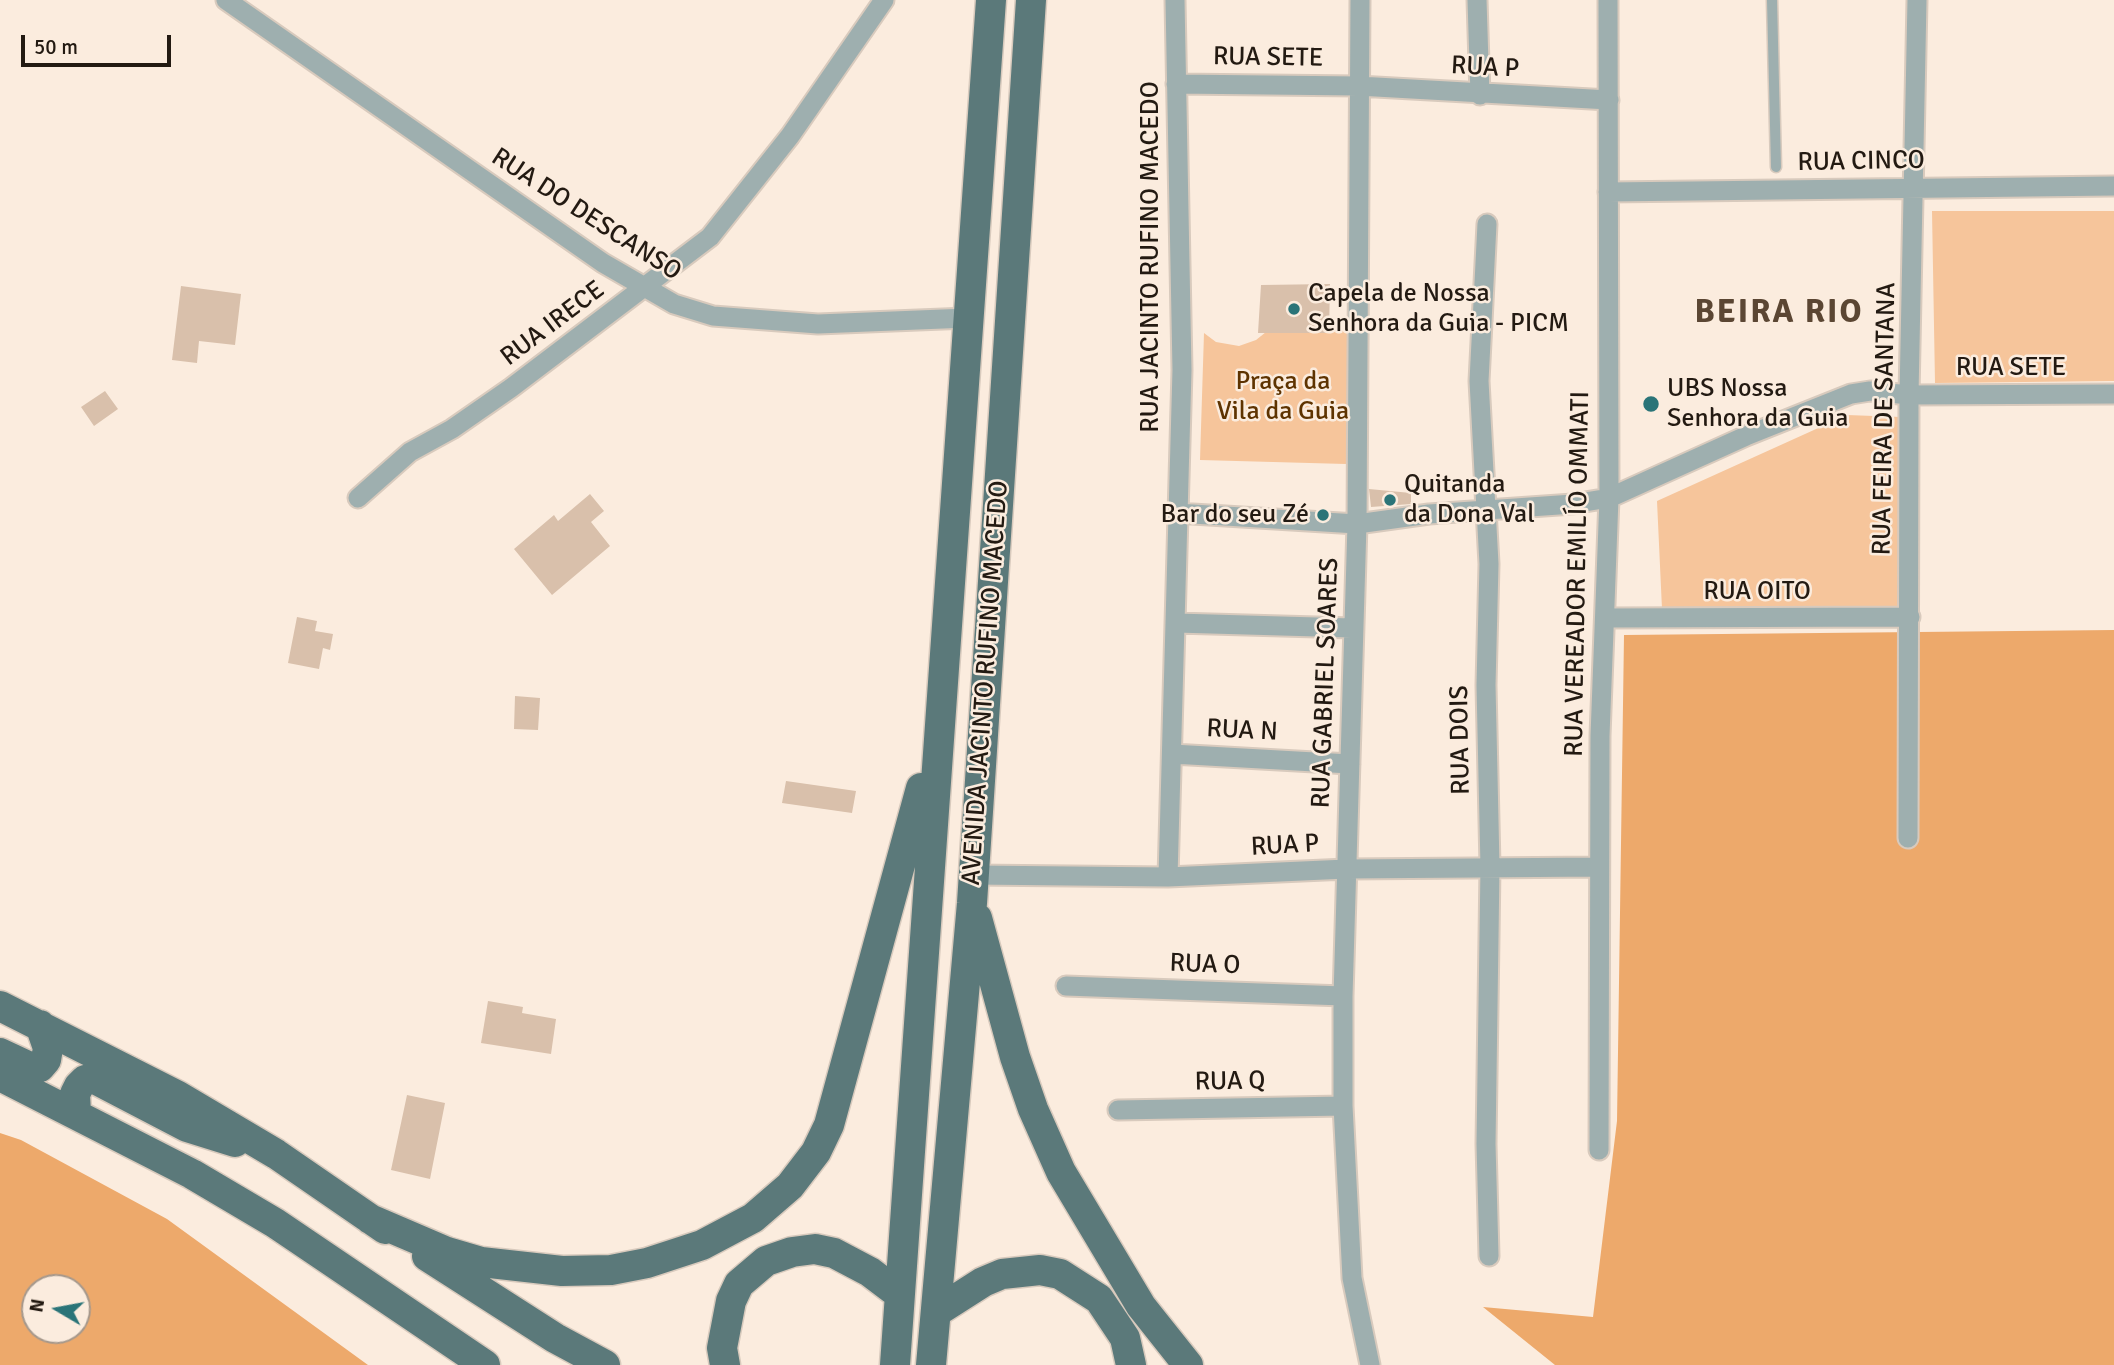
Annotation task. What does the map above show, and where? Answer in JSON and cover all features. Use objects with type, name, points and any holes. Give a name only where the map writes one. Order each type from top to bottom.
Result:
[{"type":"main road","name":"AVENIDA JACINTO RUFINO MACEDO","points":[[895,1365],[938,723],[991,0]]},
{"type":"main road","name":"AVENIDA JACINTO RUFINO MACEDO","points":[[931,1365],[973,889],[1031,0]]},
{"type":"main road","points":[[981,148],[993,130],[1001,128],[1009,132],[1013,142],[1009,192],[1013,274]]},
{"type":"main road","points":[[962,412],[971,486],[969,550],[975,553],[981,550],[996,527]]},
{"type":"main road","points":[[370,1219],[447,1252],[481,1262],[562,1271],[611,1270],[647,1264],[702,1245],[752,1218],[790,1186],[816,1152],[829,1125],[938,723]]},
{"type":"main road","points":[[973,889],[1015,1057],[1033,1109],[1062,1172],[1140,1306],[1188,1365]]},
{"type":"main road","points":[[0,1006],[178,1096],[276,1154],[370,1219],[555,1338],[605,1365]]},
{"type":"main road","points":[[0,1053],[30,1068],[40,1067],[46,1060],[48,1048],[40,1025]]},
{"type":"main road","points":[[0,1076],[192,1174],[275,1223],[485,1365]]},
{"type":"main road","points":[[76,1114],[75,1094],[85,1080],[93,1078],[187,1127],[276,1154]]},
{"type":"main road","points":[[725,1365],[722,1348],[731,1301],[739,1284],[766,1261],[792,1252],[815,1249],[834,1253],[870,1272],[899,1294]]},
{"type":"main road","points":[[936,1312],[983,1282],[1002,1274],[1040,1270],[1060,1274],[1099,1299],[1125,1338],[1132,1365]]},
{"type":"street","name":"RUA DO DESCANSO","points":[[226,0],[603,263],[674,304],[713,316],[818,324],[968,318]]},
{"type":"street","name":"RUA IRECE","points":[[358,499],[410,452],[452,429],[694,251],[730,214],[790,136],[884,0]]},
{"type":"street","name":"RUA JACINTO RUFINO MACEDO","points":[[1168,877],[1182,277],[1175,0]]},
{"type":"street","name":"RUA GABRIEL SOARES","points":[[1360,0],[1357,524],[1343,996],[1343,1106],[1352,1278],[1370,1365]]},
{"type":"street","points":[[1477,0],[1480,95]]},
{"type":"street","name":"RUA VEREADOR EMILÍO OMMATI","points":[[1599,1150],[1599,867],[1609,498],[1608,0]]},
{"type":"street","name":"RUA FEIRA DE SANTANA","points":[[1908,838],[1909,395],[1917,0]]},
{"type":"street","name":"RUA SETE","points":[[1176,84],[1358,86]]},
{"type":"street","name":"RUA P","points":[[1358,86],[1480,95],[1609,100]]},
{"type":"street","name":"RUA CINCO","points":[[1608,192],[2114,186]]},
{"type":"street","name":"RUA DOIS","points":[[1487,224],[1479,381],[1489,564],[1486,685],[1490,867],[1486,1130],[1489,1256]]},
{"type":"street","points":[[1176,513],[1357,524],[1429,514],[1487,512],[1609,498],[1745,436],[1851,394],[1870,391],[1909,395]]},
{"type":"street","name":"RUA SETE","points":[[1909,395],[2114,394]]},
{"type":"street","name":"RUA OITO","points":[[1605,618],[1910,617]]},
{"type":"street","points":[[1175,623],[1352,628]]},
{"type":"street","name":"RUA N","points":[[1172,754],[1350,764]]},
{"type":"street","name":"RUA P","points":[[973,889],[1347,869],[1599,867]]},
{"type":"street","name":"RUA O","points":[[1066,986],[1343,996]]},
{"type":"street","name":"RUA Q","points":[[1118,1110],[1343,1106]]},
{"type":"lane","points":[[1773,0],[1776,167]]},
{"type":"green space","points":[[1932,211],[2114,211],[2114,381],[1935,383]]},
{"type":"green space","name":"Praça da Vila da Guia","points":[[1271,328],[1350,331],[1346,464],[1200,460],[1204,333],[1216,342],[1239,346],[1256,340]]},
{"type":"green space","points":[[1847,415],[1901,417],[1898,607],[1662,609],[1657,501]]},
{"type":"shaded area","points":[[2114,630],[2114,1365],[1555,1365],[1483,1307],[1593,1317],[1617,1121],[1624,635]]},
{"type":"shaded area","points":[[0,1133],[21,1140],[167,1219],[368,1365],[0,1365]]},
{"type":"building","name":"Capela de Nossa Senhora da Guia - PICM","points":[[1330,284],[1329,333],[1258,333],[1261,285]]},
{"type":"building","points":[[181,286],[241,294],[235,345],[199,341],[197,363],[172,360]]},
{"type":"building","points":[[105,391],[118,409],[94,426],[81,407]]},
{"type":"building","name":"Quitanda da Dona Val","points":[[1369,489],[1411,493],[1411,504],[1371,507]]},
{"type":"building","points":[[590,494],[604,511],[591,522],[610,546],[552,595],[514,549],[554,515],[558,521]]},
{"type":"building","points":[[297,617],[317,621],[315,631],[333,634],[330,650],[323,648],[319,669],[288,663]]},
{"type":"building","points":[[515,696],[540,698],[538,730],[514,729]]},
{"type":"building","points":[[786,781],[856,791],[852,813],[782,803]]},
{"type":"building","points":[[488,1001],[523,1007],[522,1013],[556,1019],[551,1054],[481,1043]]},
{"type":"building","points":[[407,1095],[445,1103],[430,1179],[391,1170]]},
{"type":"place","name":"Capela de Nossa Senhora da Guia - PICM","points":[[1294,309]]},
{"type":"place","name":"UBS Nossa Senhora da Guia","points":[[1651,404]]},
{"type":"place","name":"Quitanda da Dona Val","points":[[1390,500]]},
{"type":"place","name":"Bar do seu Zé","points":[[1323,515]]},
{"type":"district","name":"BEIRA RIO","points":[[1779,313]]}]
